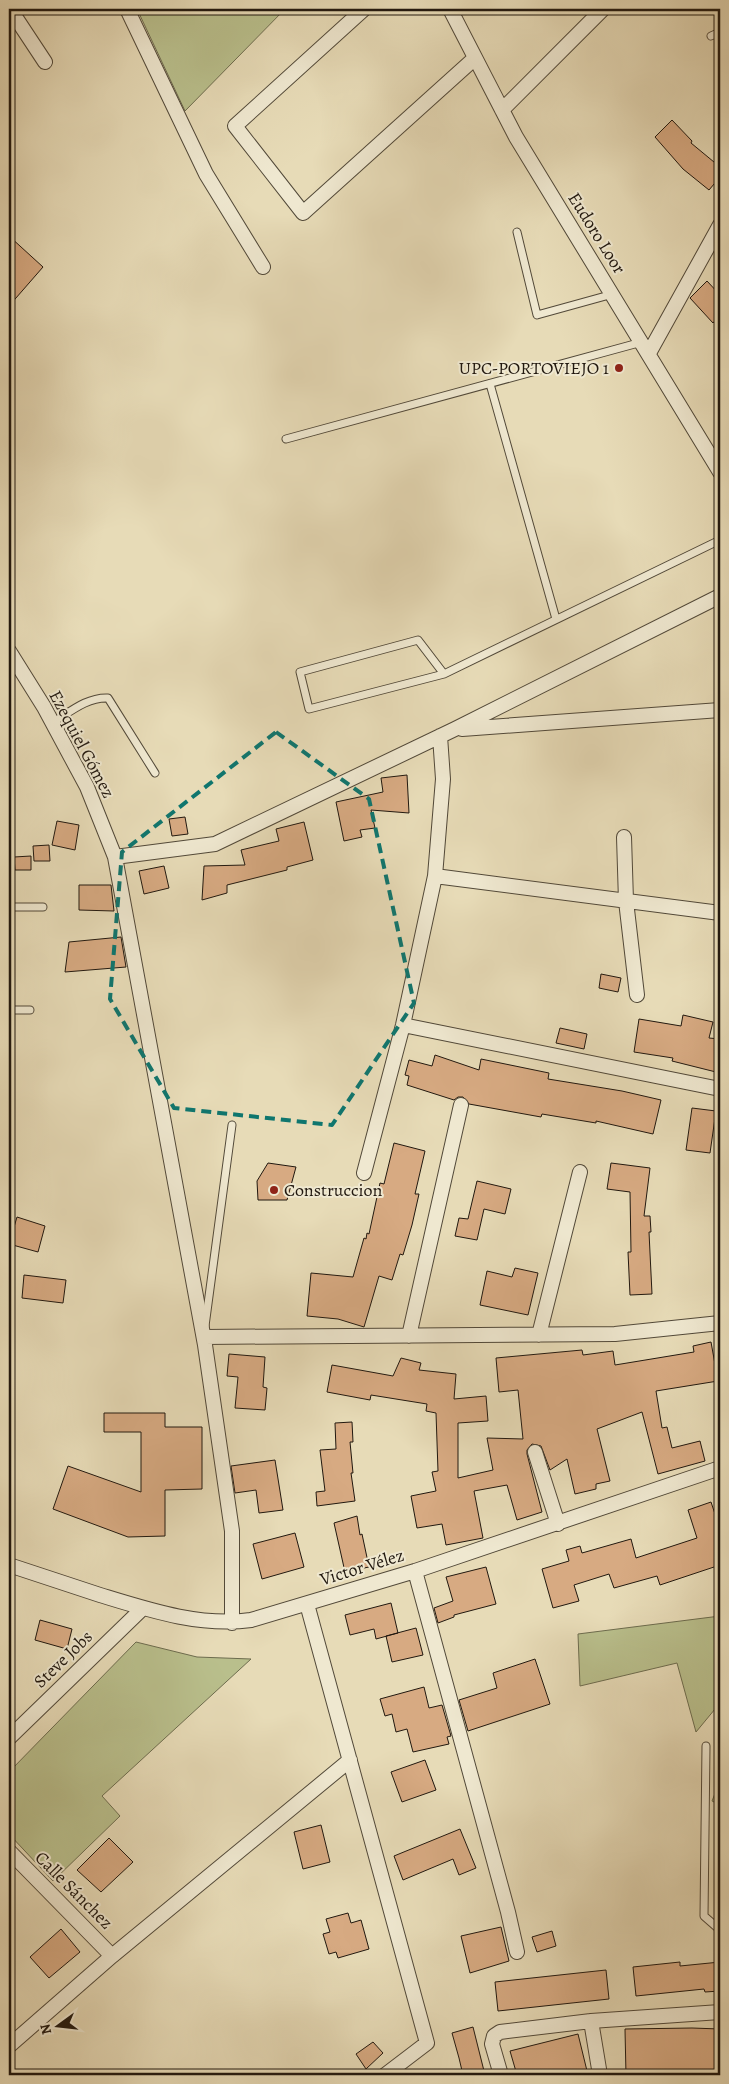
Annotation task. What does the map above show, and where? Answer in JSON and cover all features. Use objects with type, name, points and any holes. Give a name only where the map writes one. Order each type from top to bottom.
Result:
[{"type":"street","points":[[10,9],[45,62]]},
{"type":"street","points":[[127,9],[206,174],[263,268]]},
{"type":"street","points":[[364,9],[235,126],[302,213],[475,58]]},
{"type":"street","name":"Eudoro Loor","points":[[450,9],[516,137],[720,472]]},
{"type":"street","points":[[502,110],[603,9]]},
{"type":"street","points":[[645,347],[718,234]]},
{"type":"street","points":[[115,857],[215,844],[455,729],[720,596]]},
{"type":"street","name":"Ezequiel Gómez","points":[[9,651],[87,787],[115,857],[204,1337],[232,1531],[232,1623]]},
{"type":"street","points":[[455,729],[720,710]]},
{"type":"street","points":[[364,1173],[403,1025],[439,876],[443,779],[440,736]]},
{"type":"street","points":[[624,838],[626,901],[637,995]]},
{"type":"street","points":[[439,876],[720,913]]},
{"type":"street","points":[[403,1025],[720,1089]]},
{"type":"street","points":[[409,1336],[461,1105]]},
{"type":"street","points":[[539,1335],[580,1172]]},
{"type":"street","points":[[204,1337],[615,1334],[720,1323]]},
{"type":"street","points":[[535,1452],[558,1524]]},
{"type":"street","name":"Victor Vélez","points":[[9,1565],[143,1608],[202,1621],[232,1623],[251,1620],[307,1604],[415,1570],[558,1524],[720,1468]]},
{"type":"street","points":[[415,1570],[517,1952]]},
{"type":"street","points":[[307,1604],[427,2043],[385,2075]]},
{"type":"street","name":"Steve Jobs","points":[[9,1738],[143,1608]]},
{"type":"street","points":[[9,2046],[112,1956],[350,1760]]},
{"type":"street","name":"Calle Sánchez","points":[[9,1851],[112,1956]]},
{"type":"street","points":[[501,2075],[492,2044],[496,2034],[591,2021],[720,2012]]},
{"type":"street","points":[[591,2021],[600,2075]]},
{"type":"lane","points":[[711,36],[720,32]]},
{"type":"lane","points":[[517,232],[537,315],[613,294]]},
{"type":"lane","points":[[286,439],[490,384],[645,347]]},
{"type":"lane","points":[[490,384],[556,618]]},
{"type":"lane","points":[[444,674],[418,640],[300,672],[309,709],[444,674],[720,540]]},
{"type":"lane","points":[[52,723],[96,698],[108,698],[155,773]]},
{"type":"lane","points":[[9,907],[43,907]]},
{"type":"lane","points":[[9,1010],[30,1010]]},
{"type":"lane","points":[[204,1337],[232,1125]]},
{"type":"lane","points":[[706,1746],[704,1916],[720,1930]]},
{"type":"highlighted area","points":[[276,732],[369,799],[414,1003],[332,1125],[174,1108],[110,999],[122,852]]},
{"type":"green space","points":[[137,9],[285,9],[185,111]]},
{"type":"green space","points":[[720,1616],[720,1703],[696,1732],[677,1663],[580,1686],[578,1634]]},
{"type":"green space","points":[[136,1642],[197,1657],[251,1659],[102,1796],[120,1816],[53,1881],[9,1834],[9,1772]]},
{"type":"green space","points":[[720,1781],[720,1805],[712,1801]]},
{"type":"building","points":[[672,120],[692,141],[691,143],[720,167],[720,177],[709,190],[683,169],[655,137]]},
{"type":"building","points":[[9,236],[43,267],[9,306]]},
{"type":"building","points":[[707,281],[720,295],[720,315],[713,323],[690,298]]},
{"type":"building","points":[[407,775],[409,813],[371,810],[375,828],[360,830],[362,837],[344,841],[336,802],[383,792],[381,778]]},
{"type":"building","points":[[185,817],[188,834],[172,836],[169,819]]},
{"type":"building","points":[[57,821],[79,825],[75,850],[52,845]]},
{"type":"building","points":[[304,822],[313,860],[287,867],[287,870],[227,885],[227,893],[202,900],[204,866],[245,865],[241,850],[279,841],[276,829]]},
{"type":"building","points":[[49,845],[50,861],[34,861],[33,846]]},
{"type":"building","points":[[31,856],[31,870],[15,870],[14,857]]},
{"type":"building","points":[[164,866],[169,888],[144,894],[139,871]]},
{"type":"building","points":[[79,885],[111,885],[114,911],[79,910]]},
{"type":"building","points":[[121,937],[126,967],[65,972],[69,942]]},
{"type":"building","points":[[601,974],[621,978],[618,992],[599,988]]},
{"type":"building","points":[[683,1015],[713,1022],[709,1038],[720,1039],[720,1073],[672,1061],[673,1058],[634,1052],[639,1019],[681,1026]]},
{"type":"building","points":[[560,1028],[587,1034],[584,1049],[556,1043]]},
{"type":"building","points":[[435,1055],[479,1070],[481,1059],[549,1073],[548,1079],[622,1091],[661,1100],[653,1134],[596,1121],[596,1123],[542,1114],[541,1117],[469,1104],[463,1097],[458,1097],[454,1100],[407,1085],[409,1076],[405,1075],[409,1060],[432,1066]]},
{"type":"building","points":[[692,1108],[716,1111],[710,1153],[686,1150]]},
{"type":"building","points":[[394,1143],[425,1151],[415,1194],[419,1194],[412,1225],[403,1255],[400,1254],[392,1280],[379,1276],[364,1327],[338,1319],[307,1316],[311,1273],[353,1277],[364,1238],[366,1239],[367,1233],[369,1234],[380,1183],[384,1184]]},
{"type":"building","name":"Construccion","points":[[268,1163],[296,1167],[287,1200],[258,1200],[257,1181]]},
{"type":"building","points":[[611,1163],[650,1168],[644,1216],[650,1216],[652,1294],[630,1295],[628,1252],[631,1252],[630,1192],[607,1189]]},
{"type":"building","points":[[477,1181],[511,1189],[505,1214],[484,1209],[477,1240],[455,1236],[459,1218],[468,1219]]},
{"type":"building","points":[[17,1217],[45,1226],[38,1252],[9,1244]]},
{"type":"building","points":[[515,1268],[538,1273],[528,1315],[480,1305],[487,1271],[512,1277]]},
{"type":"building","points":[[24,1275],[66,1280],[63,1303],[22,1298]]},
{"type":"building","points":[[711,1342],[718,1381],[656,1391],[662,1428],[667,1427],[672,1448],[700,1441],[705,1461],[658,1474],[642,1412],[597,1429],[610,1481],[596,1484],[596,1489],[575,1494],[567,1459],[550,1470],[541,1446],[532,1444],[527,1450],[527,1454],[542,1512],[517,1520],[507,1485],[474,1491],[483,1538],[446,1545],[442,1524],[417,1528],[411,1496],[436,1491],[432,1472],[438,1471],[436,1413],[426,1411],[427,1404],[371,1395],[370,1400],[327,1392],[332,1365],[393,1376],[401,1358],[421,1363],[419,1370],[456,1374],[454,1399],[486,1396],[488,1421],[458,1423],[458,1478],[493,1470],[487,1438],[523,1439],[518,1390],[499,1392],[496,1358],[582,1350],[583,1355],[613,1351],[615,1365],[694,1352],[693,1346]]},
{"type":"building","points":[[229,1354],[265,1357],[263,1387],[267,1388],[265,1410],[235,1408],[238,1377],[227,1376]]},
{"type":"building","points":[[104,1413],[165,1413],[165,1427],[202,1427],[202,1489],[165,1490],[165,1536],[128,1537],[53,1509],[68,1466],[141,1492],[141,1432],[104,1432]]},
{"type":"building","points":[[352,1422],[353,1442],[350,1442],[353,1473],[351,1473],[355,1501],[317,1506],[316,1492],[325,1491],[320,1450],[336,1449],[335,1423]]},
{"type":"building","points":[[275,1460],[283,1510],[259,1513],[256,1490],[235,1493],[231,1466]]},
{"type":"building","points":[[711,1502],[720,1529],[720,1565],[660,1585],[657,1576],[614,1588],[609,1574],[574,1585],[579,1601],[553,1608],[542,1569],[569,1561],[566,1550],[580,1546],[582,1553],[631,1539],[636,1558],[697,1538],[688,1510]]},
{"type":"building","points":[[357,1516],[369,1567],[345,1572],[334,1523]]},
{"type":"building","points":[[295,1533],[304,1567],[262,1579],[253,1544]]},
{"type":"building","points":[[486,1567],[496,1604],[454,1615],[454,1617],[438,1623],[434,1608],[453,1601],[446,1577]]},
{"type":"building","points":[[391,1603],[398,1633],[376,1639],[374,1629],[350,1635],[345,1615]]},
{"type":"building","points":[[40,1620],[72,1629],[67,1649],[35,1640]]},
{"type":"building","points":[[416,1628],[423,1655],[392,1662],[386,1636]]},
{"type":"building","points":[[535,1659],[550,1704],[468,1731],[459,1700],[497,1688],[493,1673]]},
{"type":"building","points":[[424,1687],[429,1708],[442,1705],[451,1736],[447,1737],[449,1744],[413,1752],[407,1729],[396,1732],[392,1714],[385,1716],[380,1699]]},
{"type":"building","points":[[425,1760],[436,1790],[402,1802],[391,1772]]},
{"type":"building","points":[[321,1825],[330,1862],[303,1869],[294,1832]]},
{"type":"building","points":[[460,1829],[476,1868],[459,1875],[453,1859],[403,1880],[394,1856]]},
{"type":"building","points":[[109,1838],[133,1862],[101,1892],[77,1870]]},
{"type":"building","points":[[348,1913],[351,1923],[361,1920],[369,1949],[338,1958],[336,1952],[329,1954],[323,1934],[330,1932],[326,1919]]},
{"type":"building","points":[[501,1927],[509,1961],[470,1973],[461,1936]]},
{"type":"building","points":[[61,1929],[80,1952],[49,1978],[30,1957]]},
{"type":"building","points":[[552,1931],[556,1946],[537,1952],[532,1937]]},
{"type":"building","points":[[680,1962],[680,1966],[720,1962],[720,1991],[705,1992],[704,1989],[636,1996],[633,1967]]},
{"type":"building","points":[[606,1970],[609,1999],[498,2011],[495,1982]]},
{"type":"building","points":[[473,2027],[485,2075],[463,2075],[452,2033]]},
{"type":"building","points":[[625,2029],[720,2029],[720,2075],[626,2075]]},
{"type":"building","points":[[578,2034],[588,2075],[517,2075],[510,2051]]},
{"type":"building","points":[[373,2042],[383,2053],[366,2069],[356,2054]]},
{"type":"place","name":"UPC-PORTOVIEJO 1","points":[[619,368]]},
{"type":"place","name":"Construccion","points":[[274,1190]]}]
